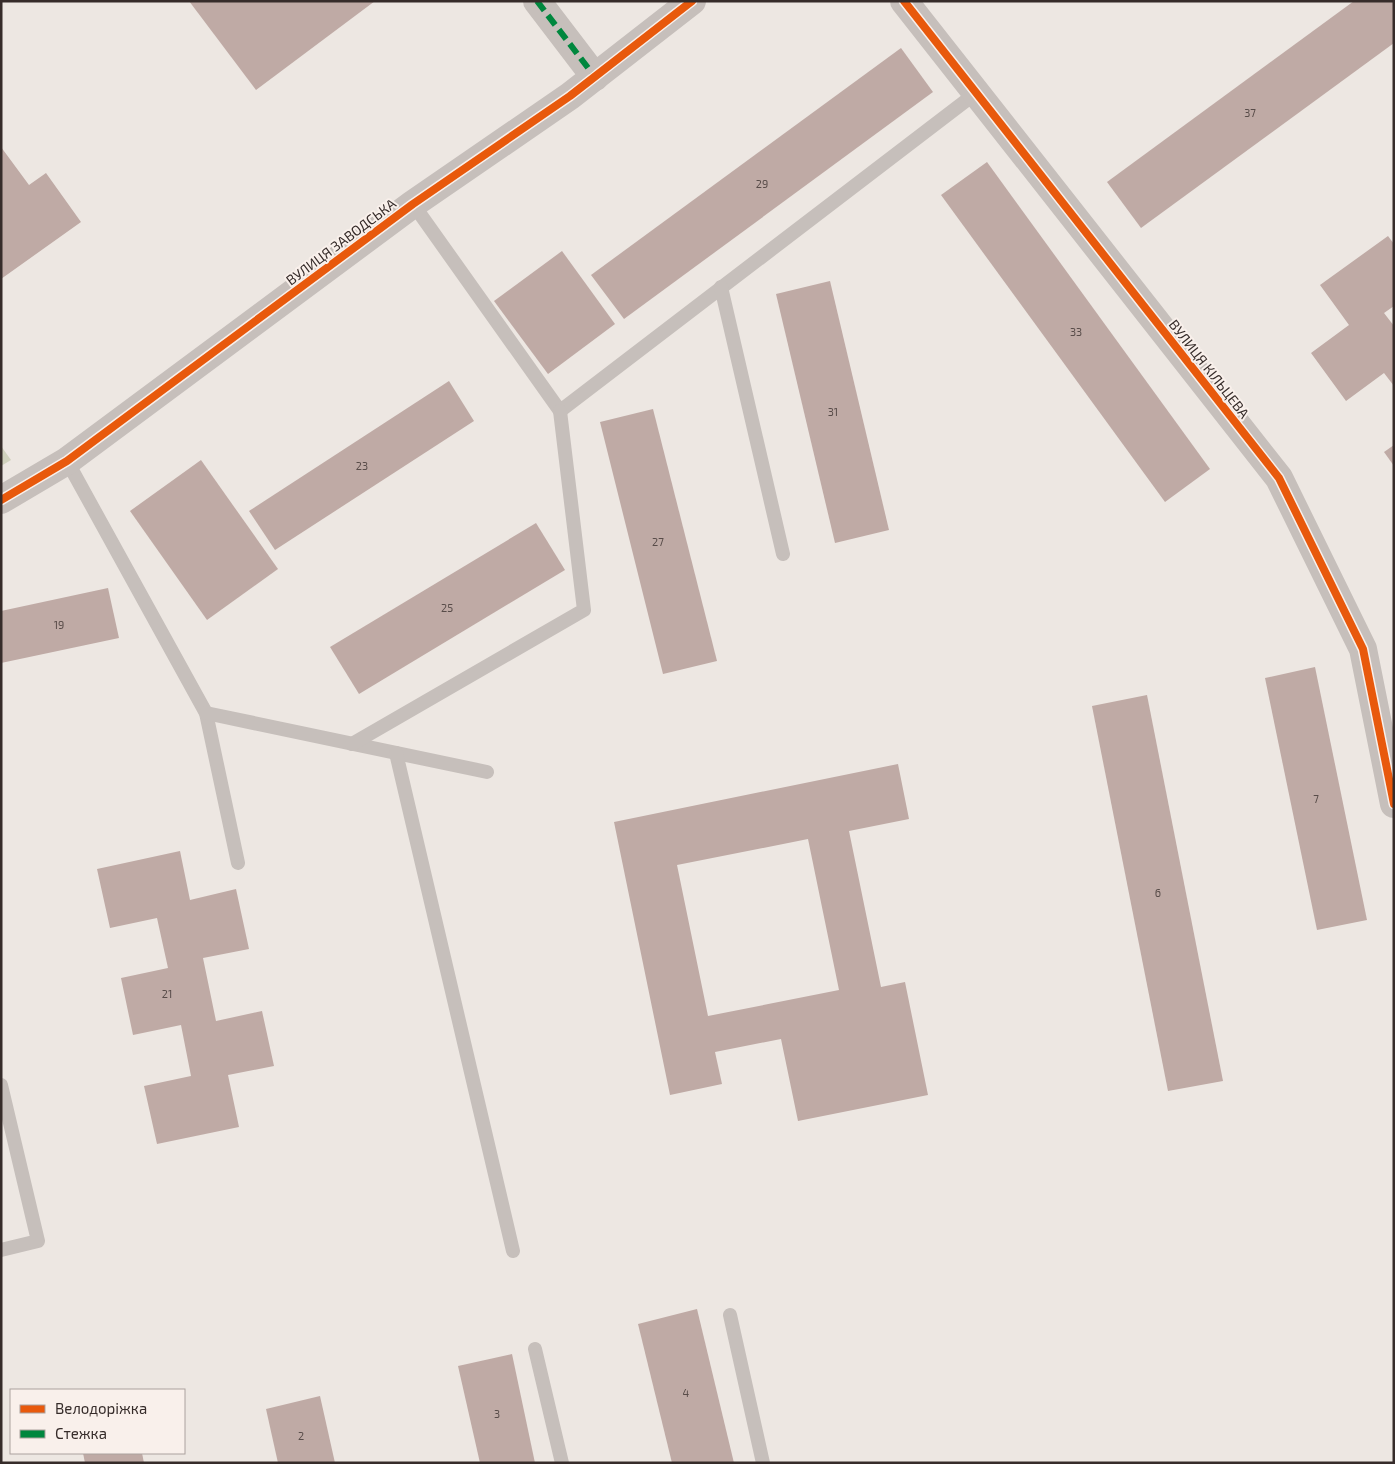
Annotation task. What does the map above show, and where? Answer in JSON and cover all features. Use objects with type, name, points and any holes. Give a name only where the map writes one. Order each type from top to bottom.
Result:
[{"type":"street","points":[[537,1],[595,77]]},
{"type":"street","name":"ВУЛИЦЯ ЗАВОДСЬКА","points":[[1,500],[67,461],[413,204],[570,96],[692,1]]},
{"type":"street","name":"ВУЛИЦЯ КІЛЬЦЕВА","points":[[904,1],[1279,478],[1363,649],[1394,804]]},
{"type":"lane","points":[[560,411],[976,93]]},
{"type":"lane","points":[[352,744],[584,610],[560,411],[413,204]]},
{"type":"lane","points":[[721,287],[783,554]]},
{"type":"lane","points":[[67,461],[206,713],[238,863]]},
{"type":"lane","points":[[206,713],[487,772]]},
{"type":"lane","points":[[396,753],[513,1251]]},
{"type":"lane","points":[[1,1085],[38,1240],[1,1250]]},
{"type":"lane","points":[[730,1316],[763,1463]]},
{"type":"lane","points":[[535,1349],[562,1463]]},
{"type":"green space","points":[[1,446],[11,460],[1,466]]},
{"type":"building","points":[[189,1],[375,1],[256,90]]},
{"type":"building","points":[[1354,1],[1394,1],[1394,43],[1141,228],[1107,182]]},
{"type":"building","points":[[901,48],[933,92],[624,319],[591,275]]},
{"type":"building","points":[[1,147],[29,185],[46,173],[81,222],[1,279]]},
{"type":"building","points":[[987,162],[1210,469],[1165,502],[941,195]]},
{"type":"building","points":[[1388,236],[1394,244],[1394,306],[1384,313],[1394,326],[1394,386],[1384,373],[1346,401],[1311,353],[1349,325],[1320,285]]},
{"type":"building","points":[[562,251],[615,324],[548,374],[494,301]]},
{"type":"building","points":[[830,281],[889,530],[835,543],[776,294]]},
{"type":"building","points":[[449,381],[474,421],[275,550],[249,511]]},
{"type":"building","points":[[653,409],[717,661],[663,674],[600,422]]},
{"type":"building","points":[[1394,445],[1394,466],[1384,452]]},
{"type":"building","points":[[201,460],[278,569],[207,620],[130,511]]},
{"type":"building","points":[[536,523],[565,570],[359,694],[330,647]]},
{"type":"building","points":[[108,588],[119,638],[1,663],[1,611]]},
{"type":"building","points":[[1315,667],[1367,920],[1317,930],[1265,678]]},
{"type":"building","points":[[1147,695],[1223,1081],[1168,1091],[1092,706]]},
{"type":"building","points":[[898,764],[909,819],[849,831],[881,987],[905,982],[928,1095],[798,1121],[781,1039],[715,1052],[722,1084],[670,1095],[614,822]],"holes":[[[808,839],[839,990],[708,1016],[677,865]]]},
{"type":"building","points":[[180,851],[190,900],[236,889],[249,949],[203,958],[216,1021],[262,1011],[274,1066],[228,1075],[239,1127],[157,1144],[144,1086],[191,1076],[181,1025],[133,1035],[121,978],[168,968],[157,918],[110,928],[97,869]]},
{"type":"building","points":[[697,1309],[734,1463],[672,1463],[638,1324]]},
{"type":"building","points":[[512,1354],[535,1463],[480,1463],[458,1366]]},
{"type":"building","points":[[320,1396],[335,1463],[278,1463],[266,1409]]},
{"type":"building","points":[[83,1454],[142,1454],[144,1463],[85,1463]]},
{"type":"marked path","points":[[537,1],[595,77]]},
{"type":"cycle path","points":[[1,500],[67,461],[413,204],[570,96],[692,1]]},
{"type":"cycle path","points":[[904,1],[1279,478],[1363,649],[1394,804]]}]
